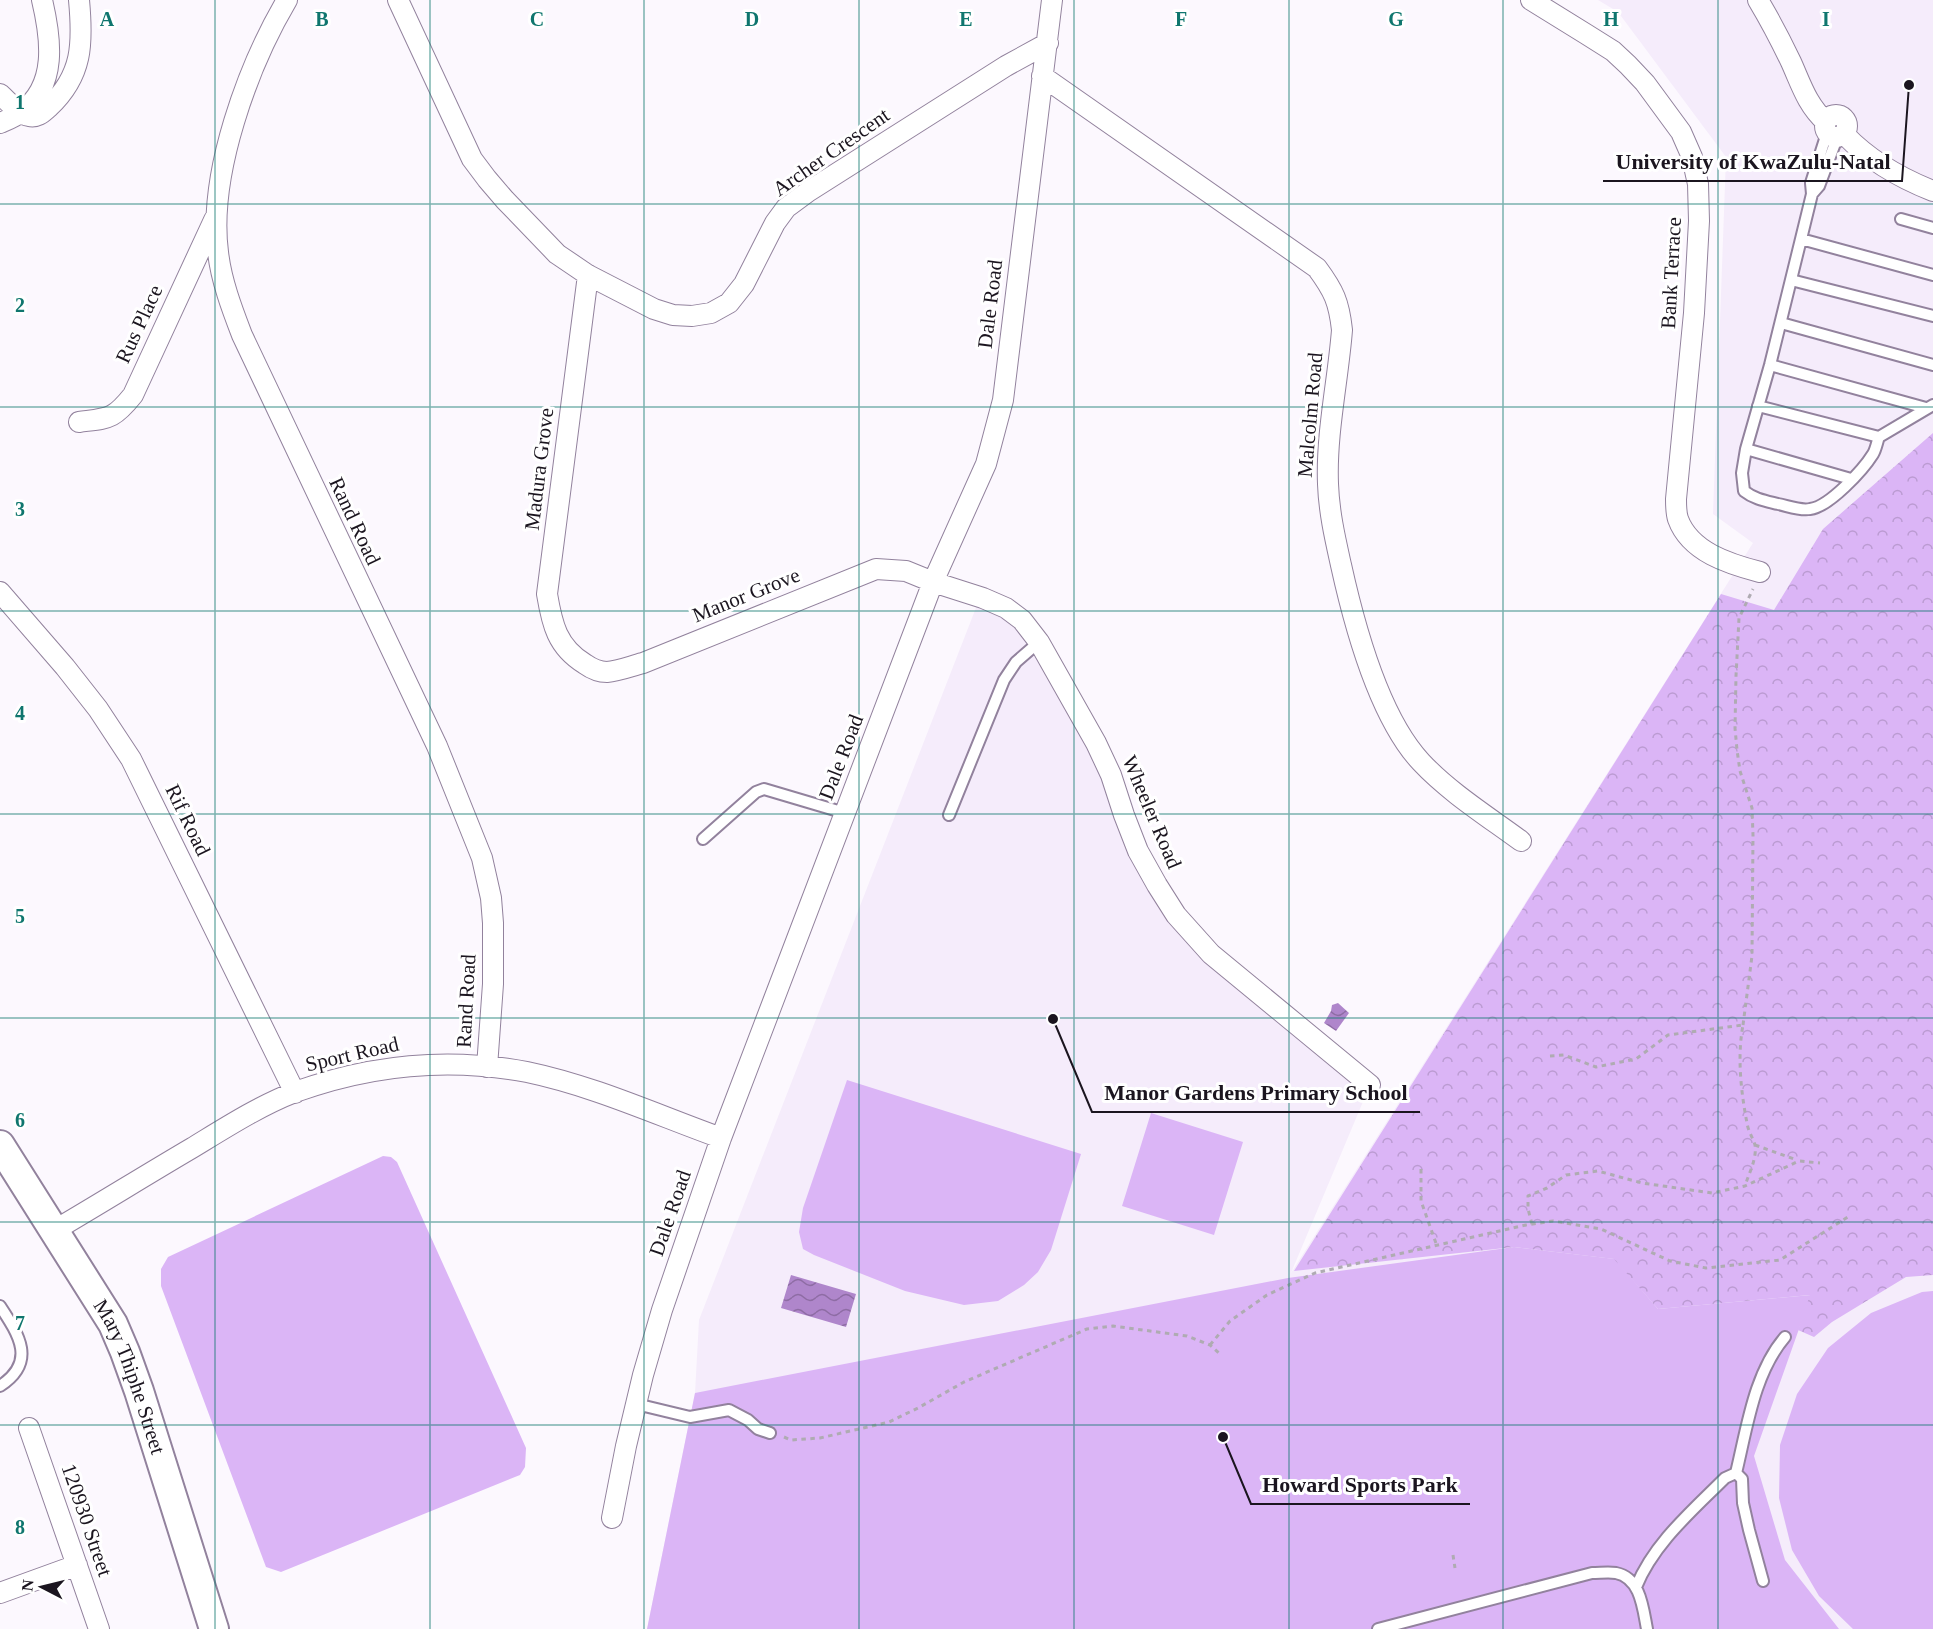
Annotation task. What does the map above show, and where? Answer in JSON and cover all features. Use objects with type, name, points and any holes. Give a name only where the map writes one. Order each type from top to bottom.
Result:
[{"type":"street","points":[[0,123],[20,113],[29,105],[41,89],[49,68],[48,24],[42,0]]},
{"type":"street","points":[[0,94],[20,113],[32,117],[38,116],[61,96],[71,81],[81,49],[79,0]]},
{"type":"street","name":"Rand Road","points":[[287,0],[252,73],[225,154],[216,215],[218,253],[232,308],[242,335],[437,746],[482,858],[491,898],[493,923],[493,984],[487,1067]]},
{"type":"street","name":"Archer Crescent","points":[[398,0],[472,159],[505,201],[557,254],[588,275],[654,309],[673,315],[692,316],[711,313],[729,303],[744,284],[775,223],[786,208],[809,191],[997,72],[1048,43]]},
{"type":"street","name":"Dale Road","points":[[612,1518],[636,1404],[662,1310],[721,1138],[933,582],[986,464],[1003,400],[1052,0]]},
{"type":"street","name":"Bank Terrace","points":[[1531,0],[1586,34],[1628,65],[1645,83],[1681,132],[1692,157],[1698,184],[1698,221],[1694,313],[1676,499],[1677,517],[1684,531],[1698,546],[1729,564],[1760,572]]},
{"type":"street","points":[[1758,0],[1791,63],[1804,94],[1823,104],[1834,128],[1870,158],[1917,184],[1933,190]]},
{"type":"street","name":"Malcolm Road","points":[[1042,76],[1317,268],[1332,288],[1340,311],[1342,330],[1328,450],[1330,516],[1351,612],[1362,645],[1378,688],[1396,726],[1419,760],[1439,780],[1521,840]]},
{"type":"street","name":"Rus Place","points":[[80,422],[111,418],[133,395],[216,215]]},
{"type":"street","name":"Madura Grove","points":[[577,660],[560,642],[551,618],[547,594],[588,275]]},
{"type":"street","name":"Manor Grove","points":[[577,660],[599,671],[618,670],[643,663],[876,569],[906,571],[933,582]]},
{"type":"street","name":"Wheeler Road","points":[[933,582],[983,598],[1006,608],[1022,620],[1039,642],[1096,743],[1111,775],[1138,851],[1176,915],[1211,954],[1370,1085]]},
{"type":"street","name":"Rif Road","points":[[0,592],[98,709],[131,759],[295,1093]]},
{"type":"street","name":"Sport Road","points":[[55,1230],[228,1126],[295,1093],[362,1072],[422,1064],[487,1067],[526,1072],[567,1082],[721,1138]]},
{"type":"street","name":"Mary Thiphe Street","points":[[0,1145],[113,1324],[125,1352],[214,1629]]},
{"type":"street","name":"120930 Street","points":[[29,1428],[99,1629]]},
{"type":"street","points":[[0,1593],[77,1566]]},
{"type":"lane","points":[[1834,128],[1819,186],[1812,194],[1770,365],[1746,449],[1742,483],[1744,490],[1750,496],[1760,500],[1805,510],[1814,509],[1832,498],[1851,479],[1874,453],[1879,436],[1930,406]]},
{"type":"lane","points":[[1901,219],[1933,228]]},
{"type":"lane","points":[[1801,239],[1933,275]]},
{"type":"lane","points":[[1791,280],[1933,316]]},
{"type":"lane","points":[[1780,323],[1933,365]]},
{"type":"lane","points":[[1770,365],[1930,406]]},
{"type":"lane","points":[[1758,406],[1879,436]]},
{"type":"lane","points":[[1746,449],[1851,479]]},
{"type":"lane","points":[[949,815],[1004,680],[1016,662],[1039,642]]},
{"type":"lane","points":[[703,839],[756,792],[764,789],[845,813]]},
{"type":"lane","points":[[0,1306],[16,1332],[22,1354],[16,1372],[11,1379],[0,1386]]},
{"type":"lane","points":[[1736,1473],[1758,1387],[1773,1351],[1785,1336]]},
{"type":"lane","points":[[636,1404],[690,1417],[729,1410],[748,1419],[758,1429],[770,1433]]},
{"type":"lane","points":[[1736,1473],[1742,1479],[1747,1521],[1763,1581]]},
{"type":"lane","points":[[1636,1587],[1642,1573],[1661,1544],[1725,1478],[1736,1473]]},
{"type":"lane","points":[[1378,1629],[1592,1573],[1617,1573],[1628,1578],[1636,1587],[1641,1599],[1647,1629]]},
{"type":"path","points":[[1745,1186],[1754,1160],[1755,1145],[1748,1126],[1742,1087],[1740,1041],[1752,956],[1753,835],[1752,808],[1740,771],[1734,728],[1740,618],[1760,572]]},
{"type":"path","points":[[1550,1056],[1564,1055],[1596,1067],[1636,1059],[1668,1035],[1743,1025]]},
{"type":"path","points":[[1755,1145],[1799,1161],[1821,1163]]},
{"type":"path","points":[[1532,1224],[1528,1209],[1528,1196],[1547,1188],[1566,1175],[1598,1171],[1642,1183],[1712,1193],[1745,1186],[1799,1161]]},
{"type":"path","points":[[1421,1168],[1421,1201],[1437,1246]]},
{"type":"path","points":[[1210,1345],[1230,1322],[1267,1295],[1315,1273],[1532,1224],[1553,1221],[1601,1229],[1670,1261],[1706,1268],[1780,1260],[1851,1215]]},
{"type":"path","points":[[770,1433],[791,1440],[820,1438],[889,1422],[964,1382],[1087,1329],[1113,1326],[1187,1336],[1210,1345],[1221,1355]]},
{"type":"path","points":[[1453,1555],[1455,1568]]},
{"type":"shaded area","points":[[1598,0],[1933,0],[1933,1629],[647,1629],[695,1393],[699,1320],[979,600],[1026,621],[1176,915],[1370,1085],[1291,1273],[1753,543],[1713,514],[1726,157],[1618,12]]},
{"type":"green space","points":[[1933,433],[1933,1275],[1906,1277],[1832,1322],[1814,1337],[1798,1330],[1810,1295],[1658,1309],[1614,1259],[1514,1247],[1294,1271],[1721,594],[1774,610],[1823,529]]},
{"type":"green space","points":[[847,1080],[1081,1154],[1051,1250],[1038,1272],[1024,1285],[998,1301],[964,1305],[905,1291],[803,1249],[799,1232],[803,1208]]},
{"type":"green space","points":[[1151,1113],[1243,1142],[1214,1235],[1122,1206]]},
{"type":"green space","points":[[383,1156],[391,1157],[397,1162],[526,1448],[525,1467],[520,1475],[281,1572],[266,1567],[161,1286],[161,1269],[168,1257]]},
{"type":"green space","points":[[1514,1247],[1615,1259],[1658,1309],[1811,1295],[1754,1456],[1785,1560],[1839,1629],[647,1629],[695,1393],[1288,1278]]},
{"type":"green space","points":[[1933,1291],[1933,1629],[1853,1629],[1819,1596],[1792,1550],[1779,1498],[1780,1445],[1797,1394],[1828,1348],[1871,1313],[1922,1292]]},
{"type":"water","points":[[1338,1003],[1349,1013],[1336,1031],[1324,1023],[1332,1005]]},
{"type":"water","points":[[791,1275],[856,1294],[846,1327],[781,1308]]},
{"type":"place","name":"University of KwaZulu-Natal","points":[[1909,85]]},
{"type":"place","name":"Manor Gardens Primary School","points":[[1053,1019]]},
{"type":"place","name":"Howard Sports Park","points":[[1223,1437]]}]
